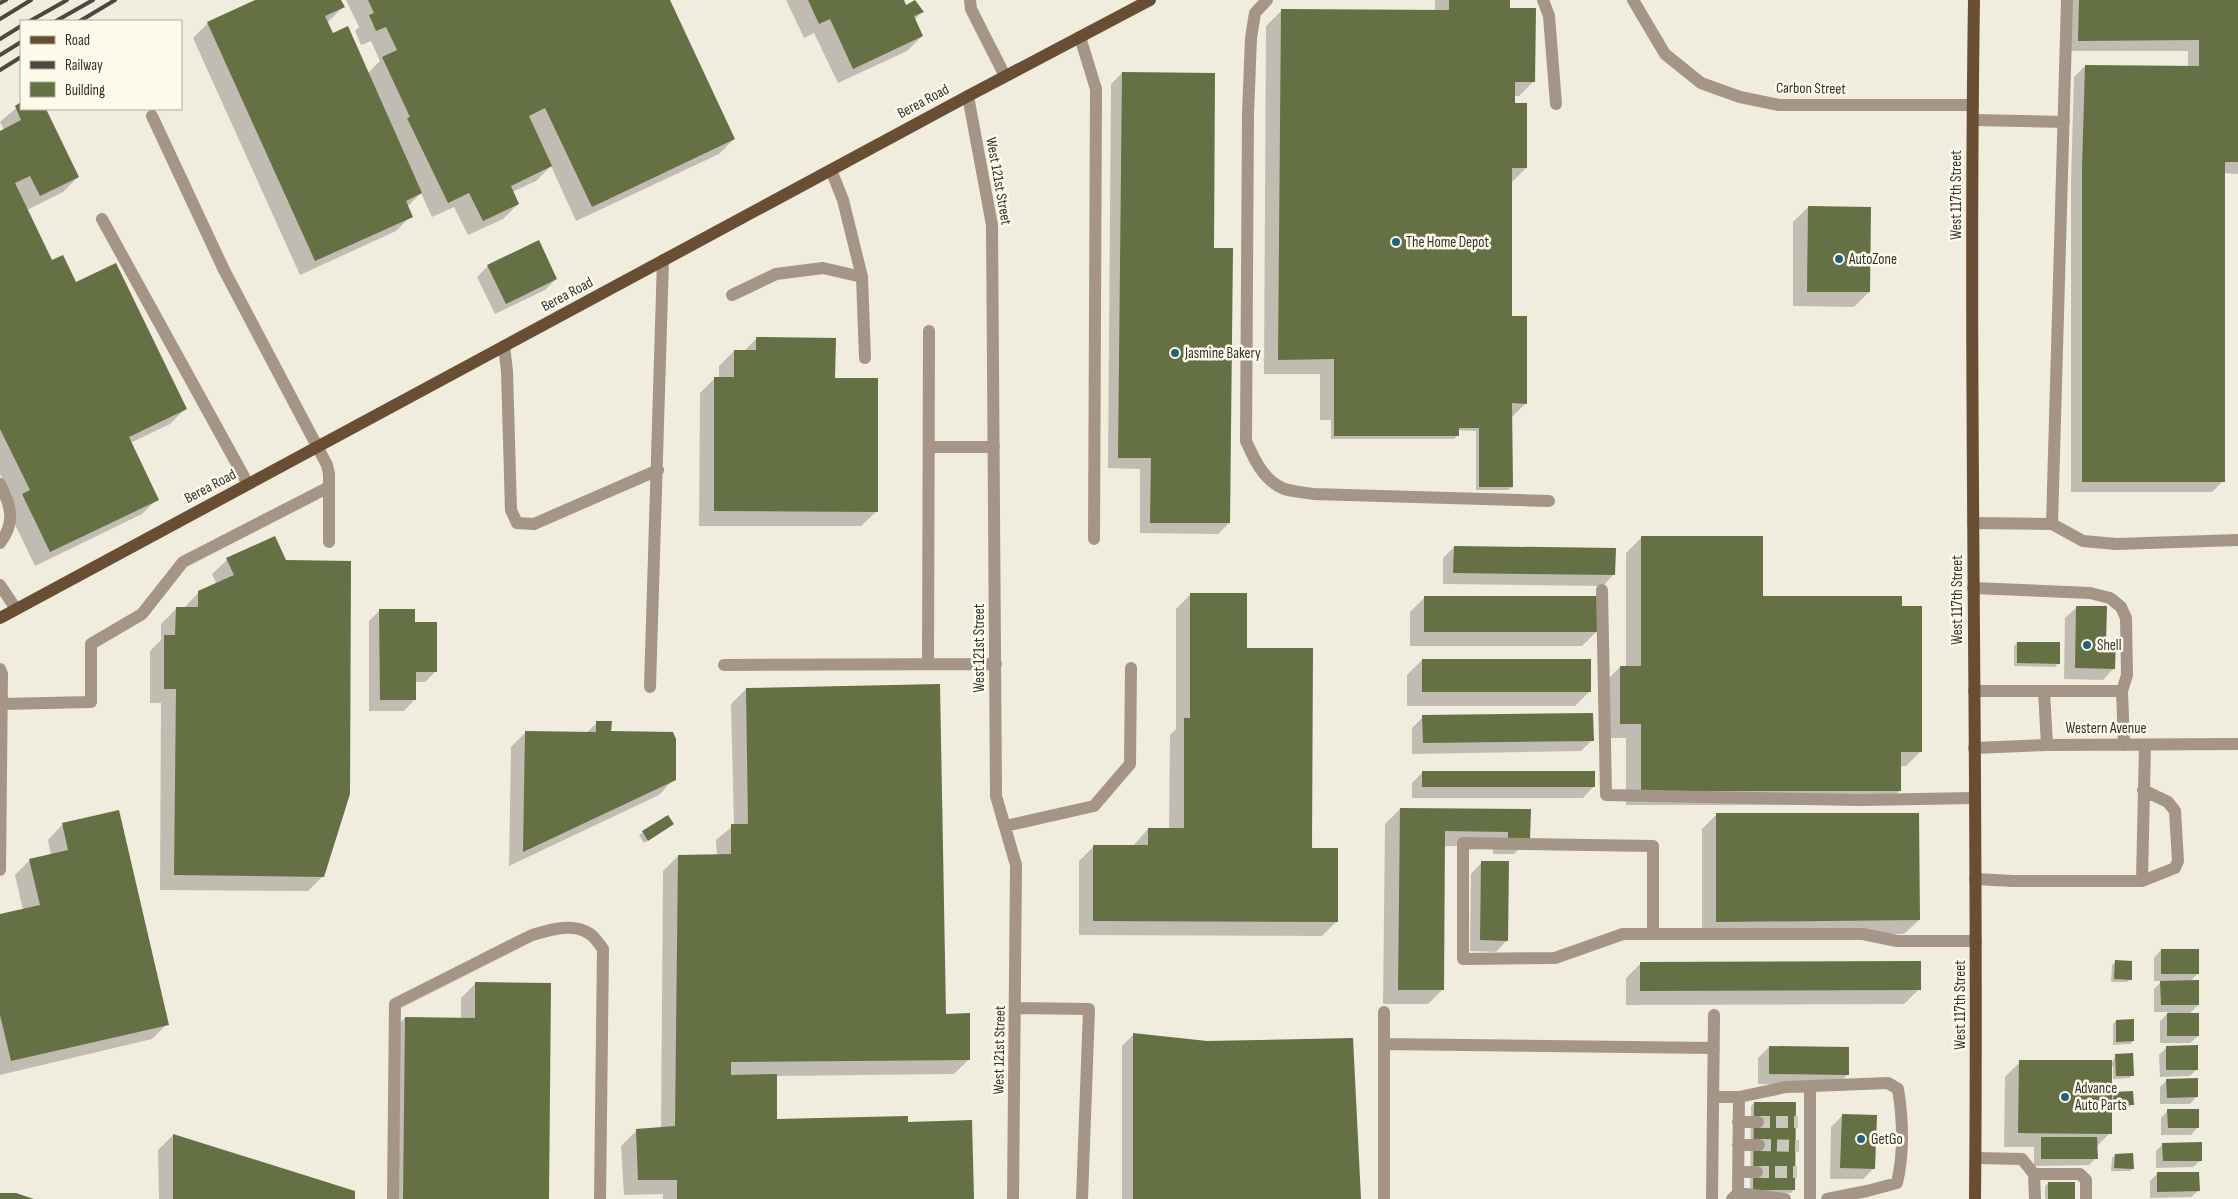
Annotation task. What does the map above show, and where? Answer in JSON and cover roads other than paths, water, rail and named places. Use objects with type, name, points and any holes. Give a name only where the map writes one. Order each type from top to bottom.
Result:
[{"type":"main road","name":"Berea Road","points":[[0,618],[1005,76],[1150,0]]},
{"type":"main road","name":"West 117th Street","points":[[1974,0],[1972,120],[1976,941],[1975,1199]]},
{"type":"street","points":[[970,0],[971,9],[1005,76]]},
{"type":"street","points":[[1267,0],[1255,13],[1251,38],[1248,114],[1246,442],[1255,462],[1264,473],[1282,488],[1313,494],[1549,501]]},
{"type":"street","points":[[1543,0],[1549,16],[1556,104]]},
{"type":"street","name":"Carbon Street","points":[[1633,0],[1665,54],[1701,83],[1740,97],[1779,105],[1972,105]]},
{"type":"street","points":[[2052,524],[2067,0]]},
{"type":"street","points":[[1080,37],[1096,89],[1094,539]]},
{"type":"street","name":"West 121st Street","points":[[968,96],[992,225],[996,796],[1016,865],[1014,1199]]},
{"type":"street","points":[[152,116],[224,270],[327,465],[329,542]]},
{"type":"street","points":[[1972,120],[2064,122]]},
{"type":"street","points":[[831,170],[843,200],[862,277],[865,358]]},
{"type":"street","points":[[102,219],[248,484]]},
{"type":"street","points":[[650,687],[663,260]]},
{"type":"street","points":[[732,296],[776,274],[823,268],[862,277]]},
{"type":"street","points":[[928,664],[930,331]]},
{"type":"street","points":[[504,346],[511,510],[517,523],[534,524],[658,470]]},
{"type":"street","points":[[929,447],[994,447]]},
{"type":"street","points":[[0,484],[12,511],[5,536],[0,543]]},
{"type":"street","points":[[2,704],[91,702],[91,644],[142,614],[183,562],[329,487]]},
{"type":"street","points":[[1973,523],[2052,524],[2083,541],[2116,544],[2238,540]]},
{"type":"street","points":[[0,585],[16,609]]},
{"type":"street","points":[[1973,588],[2090,593],[2110,598],[2121,607],[2126,618],[2128,676],[2122,691],[2124,745]]},
{"type":"street","points":[[1602,590],[1606,796],[1860,800],[1974,798]]},
{"type":"street","points":[[724,665],[996,664]]},
{"type":"street","points":[[1005,826],[1094,806],[1130,764],[1131,668]]},
{"type":"street","points":[[0,669],[2,674],[0,870]]},
{"type":"street","points":[[1974,691],[2122,691]]},
{"type":"street","points":[[2044,691],[2047,745]]},
{"type":"street","name":"Western Avenue","points":[[1974,748],[2047,745],[2238,744]]},
{"type":"street","points":[[2142,881],[2145,745]]},
{"type":"street","points":[[1975,878],[2013,881],[2142,881],[2175,868],[2178,861],[2175,811],[2168,802],[2143,790]]},
{"type":"street","points":[[1653,934],[1652,846],[1463,843],[1463,959],[1555,958],[1622,934],[1653,934],[1863,934],[1897,941],[1976,941]]},
{"type":"street","points":[[393,1199],[395,1004],[532,935],[553,929],[574,928],[590,934],[604,949],[600,1199]]},
{"type":"street","points":[[1016,1008],[1089,1009],[1082,1199]]},
{"type":"street","points":[[1384,1012],[1384,1199]]},
{"type":"street","points":[[1712,1199],[1714,1015]]},
{"type":"street","points":[[1384,1044],[1714,1048]]},
{"type":"street","points":[[1713,1097],[1738,1097],[1786,1087],[1888,1083],[1898,1090],[1901,1109],[1901,1166],[1897,1183],[1827,1199]]},
{"type":"street","points":[[1810,1086],[1804,1122],[1805,1146],[1810,1172],[1810,1199]]},
{"type":"street","points":[[1738,1097],[1738,1172],[1735,1196],[1785,1199]]},
{"type":"street","points":[[1738,1122],[1758,1122]]},
{"type":"street","points":[[1738,1145],[1759,1146]]},
{"type":"street","points":[[1976,1158],[2022,1159],[2034,1174],[2035,1199]]},
{"type":"street","points":[[1738,1172],[1757,1172]]},
{"type":"street","points":[[1797,1172],[1810,1172]]},
{"type":"street","points":[[2034,1174],[2080,1174],[2086,1180],[2086,1199]]},
{"type":"tunnel","points":[[1758,1122],[1798,1122]]},
{"type":"tunnel","points":[[1759,1145],[1799,1146]]},
{"type":"tunnel","points":[[1757,1172],[1797,1172]]},
{"type":"railway","points":[[0,3],[6,0]]},
{"type":"railway","points":[[0,19],[31,0]]},
{"type":"railway","points":[[32,20],[67,0]]},
{"type":"railway","points":[[58,20],[93,0]]},
{"type":"railway","points":[[82,20],[115,0]]},
{"type":"railway","points":[[0,39],[20,27]]},
{"type":"railway","points":[[0,55],[20,43]]},
{"type":"railway","points":[[0,70],[20,58]]},
{"type":"place","name":"The Home Depot","points":[[1396,242]]},
{"type":"place","name":"AutoZone","points":[[1839,259]]},
{"type":"place","name":"Jasmine Bakery","points":[[1175,353]]},
{"type":"place","name":"Shell","points":[[2087,645]]},
{"type":"place","name":"Advance Auto Parts","points":[[2065,1097]]},
{"type":"place","name":"GetGo","points":[[1861,1139]]}]
